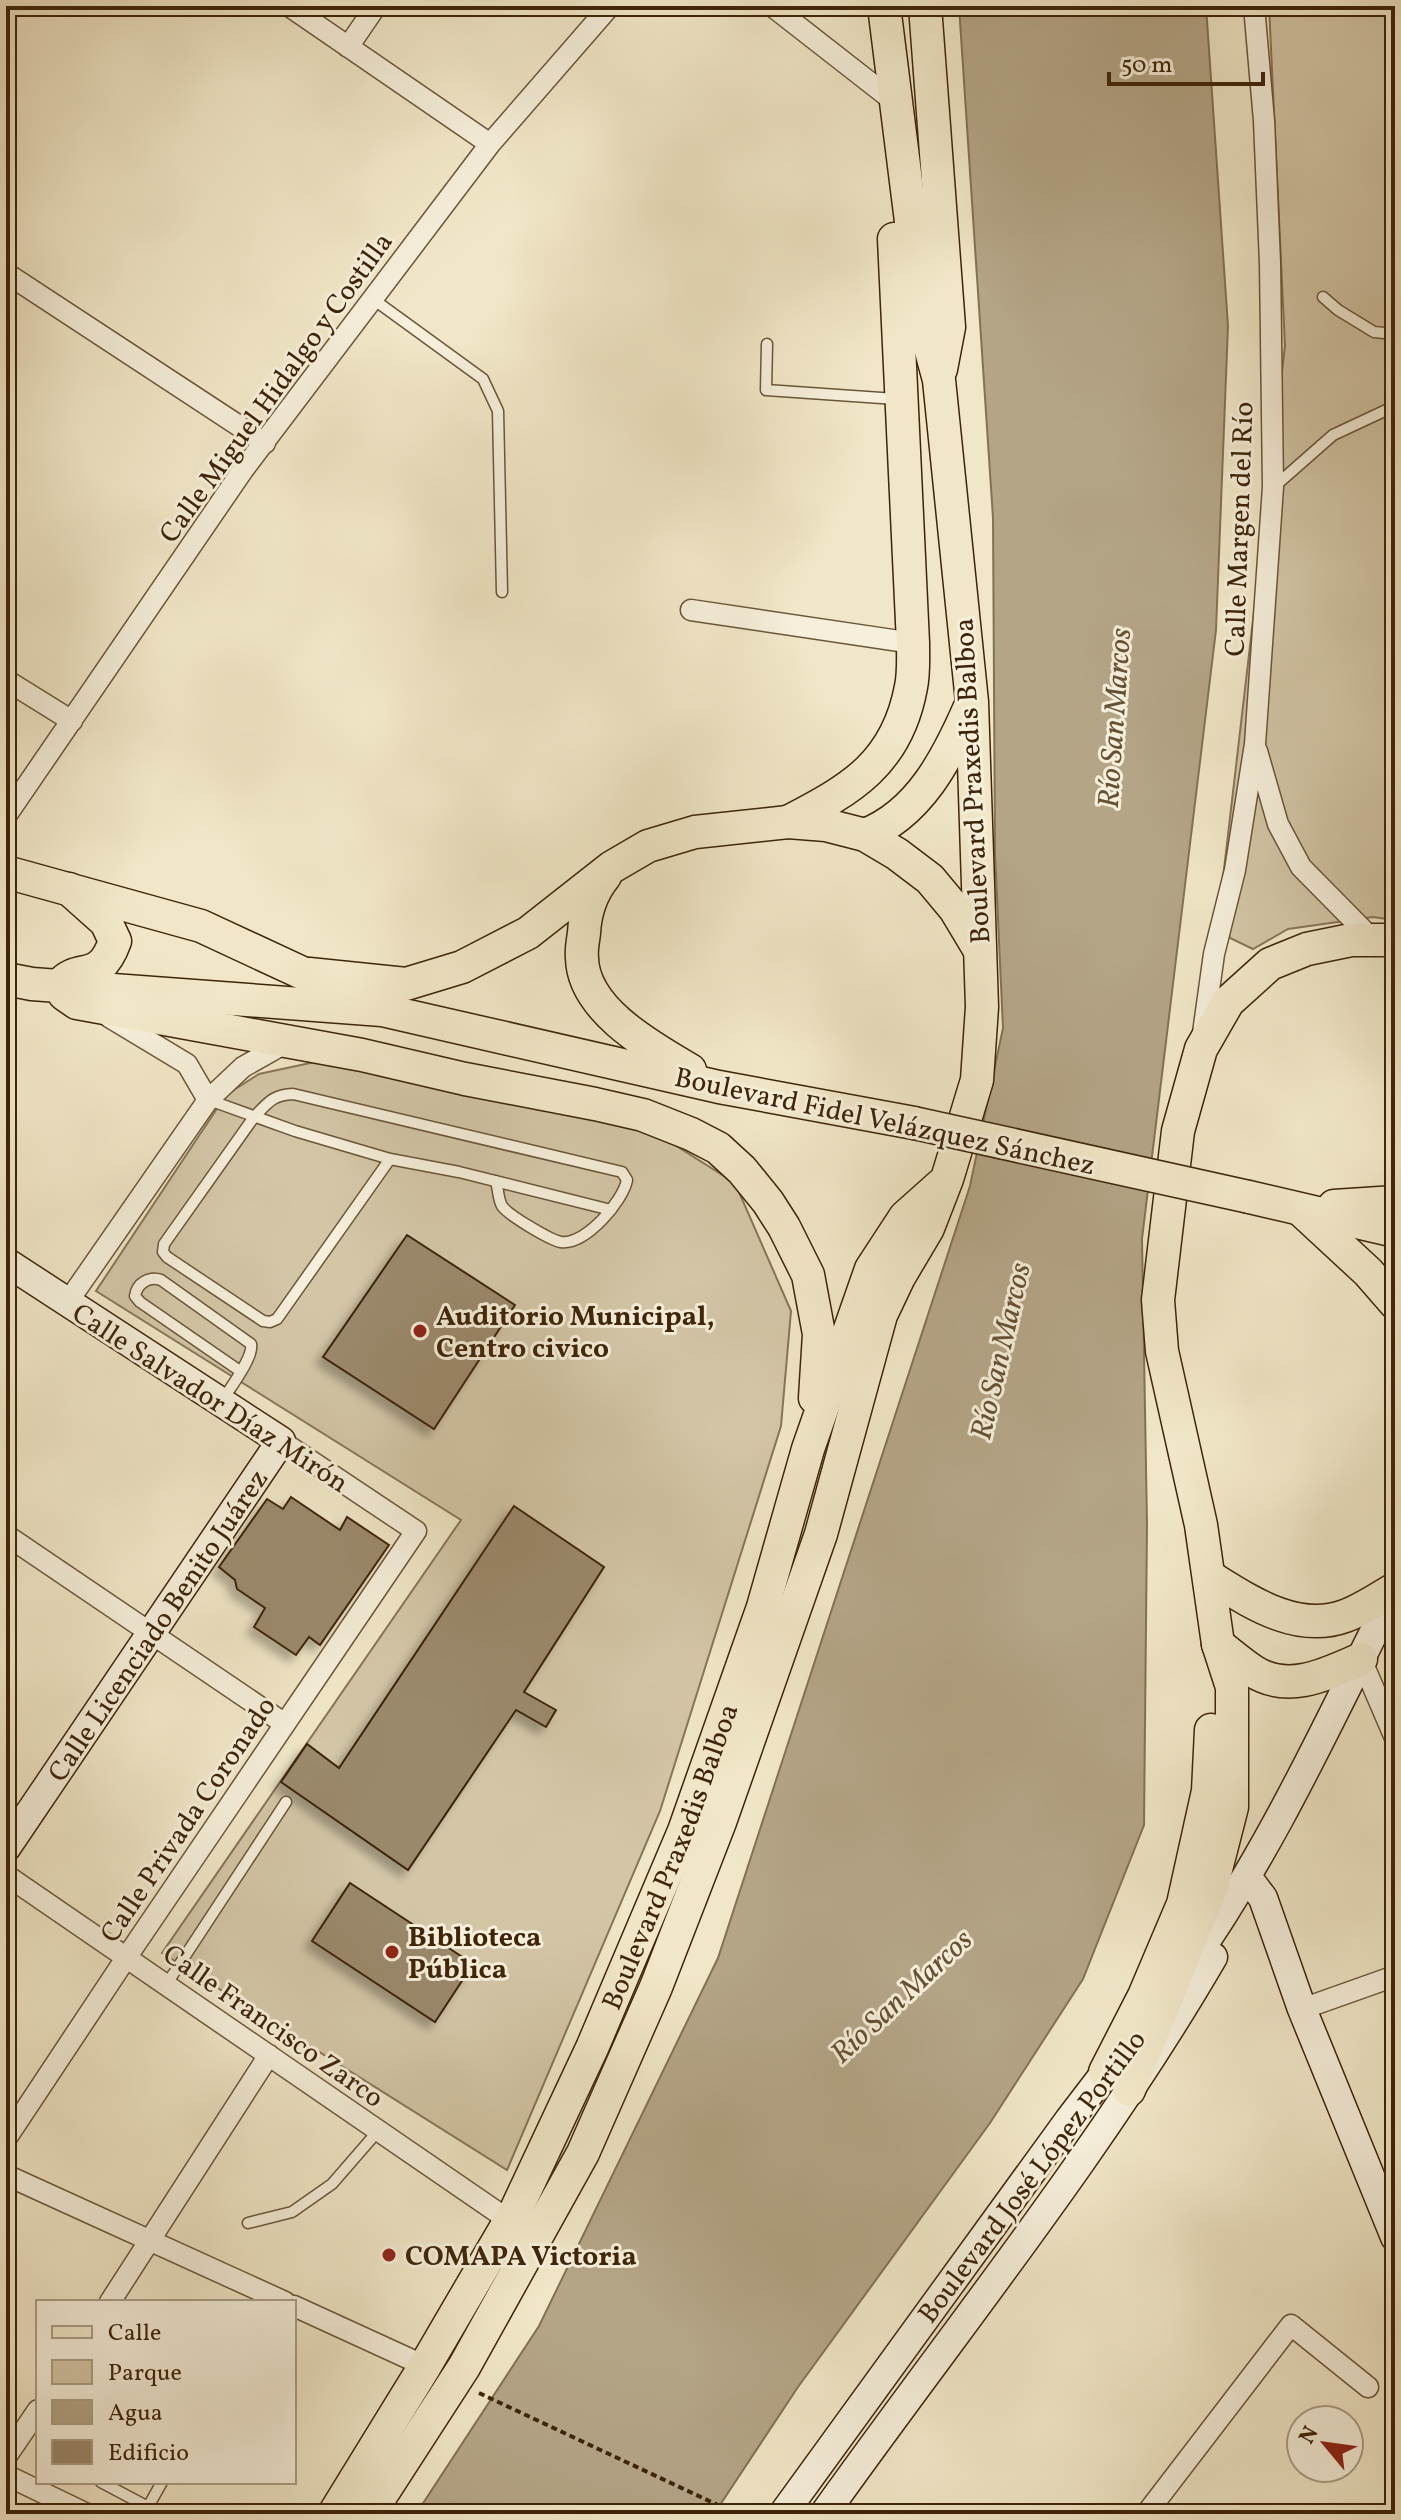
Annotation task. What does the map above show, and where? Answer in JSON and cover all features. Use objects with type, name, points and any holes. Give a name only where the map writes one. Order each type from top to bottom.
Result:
[{"type":"main road","name":"Boulevard Praxedis Balboa","points":[[369,2514],[464,2367],[583,2153],[665,1964],[720,1822],[821,1534],[881,1315],[928,1228],[947,1179],[977,1080],[982,1007],[972,702],[939,380],[924,325],[884,6]]},
{"type":"main road","name":"Boulevard Praxedis Balboa","points":[[925,6],[949,327],[939,380]]},
{"type":"main road","points":[[788,822],[831,800],[865,776],[896,734],[912,686],[913,643],[892,184],[897,117]]},
{"type":"main road","points":[[865,835],[885,827],[930,782],[952,746],[972,702]]},
{"type":"main road","points":[[309,974],[406,984],[462,967],[528,933],[612,867],[648,846],[695,832],[788,822],[826,825],[865,835],[897,854],[930,879],[955,909],[980,951]]},
{"type":"main road","points":[[612,867],[595,889],[584,923],[581,961],[589,986],[613,1018],[643,1043],[719,1087]]},
{"type":"main road","name":"Boulevard Fidel Velázquez Sánchez","points":[[6,872],[201,926],[309,974],[375,1009]]},
{"type":"main road","points":[[69,889],[106,922],[115,941],[110,956],[95,971],[67,977],[60,985],[64,994],[77,1003],[289,1041],[607,1106],[643,1115],[718,1148],[742,1170],[768,1202],[808,1275],[819,1334],[808,1449]]},
{"type":"main road","points":[[1108,2093],[1170,1993],[1211,1889],[1232,1807],[1232,1687],[1218,1644],[1198,1512],[1162,1351],[1158,1300],[1178,1131],[1201,1049],[1228,1002],[1270,964],[1307,949],[1351,940],[1384,940]]},
{"type":"main road","name":"Boulevard Fidel Velázquez Sánchez","points":[[6,979],[32,984],[375,1009],[719,1087],[914,1123],[1395,1231]]},
{"type":"main road","name":"Boulevard Praxedis Balboa","points":[[334,2514],[510,2221],[592,2048],[684,1831],[758,1622],[808,1449],[871,1269],[905,1217],[947,1179]]},
{"type":"main road","points":[[1298,1208],[1395,1202]]},
{"type":"main road","points":[[1298,1208],[1368,1272],[1395,1303]]},
{"type":"main road","name":"Calle Salvador Díaz Mirón","points":[[6,1262],[281,1441]]},
{"type":"main road","name":"Calle Licenciado Benito Juárez","points":[[6,1848],[281,1441]]},
{"type":"main road","points":[[1210,1577],[1277,1615],[1304,1620],[1344,1617],[1395,1589]]},
{"type":"main road","name":"Boulevard José López Portillo","points":[[783,2514],[1108,2093],[1187,2001],[1251,1882],[1395,1589]]},
{"type":"main road","points":[[1218,1644],[1255,1672],[1271,1679],[1290,1681],[1318,1678],[1361,1659]]},
{"type":"main road","points":[[1108,2093],[1183,1904],[1208,1791],[1212,1735],[1209,1685],[1218,1644]]},
{"type":"main road","points":[[1251,1882],[1263,1898],[1302,2009],[1395,2237]]},
{"type":"main road","name":"Boulevard José López Portillo","points":[[1170,1993],[1251,1882]]},
{"type":"main road","points":[[633,1951],[665,1964]]},
{"type":"main road","name":"Boulevard José López Portillo","points":[[824,2514],[1108,2093]]},
{"type":"street","points":[[289,6],[490,144]]},
{"type":"street","points":[[348,47],[376,6]]},
{"type":"street","name":"Calle Miguel Hidalgo y Costilla","points":[[6,816],[243,470],[490,144],[610,6]]},
{"type":"street","points":[[772,6],[897,117]]},
{"type":"street","name":"Calle Margen del Río","points":[[1201,1049],[1214,954],[1235,870],[1255,744],[1273,487],[1270,263],[1264,121],[1254,6]]},
{"type":"street","points":[[6,273],[265,443]]},
{"type":"street","points":[[691,610],[913,643]]},
{"type":"street","points":[[6,680],[72,721]]},
{"type":"street","points":[[1255,744],[1278,824],[1301,867],[1384,940]]},
{"type":"street","points":[[92,1006],[187,1064],[208,1100]]},
{"type":"street","points":[[67,1303],[208,1100],[243,1067],[289,1041]]},
{"type":"street","name":"Calle Salvador Díaz Mirón","points":[[281,1441],[416,1531]]},
{"type":"street","name":"Calle Privada Coronado","points":[[6,2139],[416,1531]]},
{"type":"street","points":[[6,1535],[285,1724]]},
{"type":"street","points":[[1361,1659],[1395,1738]]},
{"type":"street","name":"Calle Francisco Zarco","points":[[6,1875],[510,2221]]},
{"type":"street","points":[[1302,2009],[1395,1976]]},
{"type":"street","points":[[111,2300],[269,2055]]},
{"type":"street","points":[[6,2175],[281,2300]]},
{"type":"street","points":[[296,2307],[425,2366]]},
{"type":"street","points":[[1146,2514],[1291,2325],[1368,2387]]},
{"type":"street","points":[[6,2457],[36,2413]]},
{"type":"street","points":[[6,2475],[87,2514]]},
{"type":"lane","points":[[1323,297],[1374,332],[1395,334]]},
{"type":"lane","points":[[373,299],[483,379],[498,411],[502,592]]},
{"type":"lane","points":[[767,344],[766,390],[902,400]]},
{"type":"lane","points":[[1273,487],[1333,435],[1395,406]]},
{"type":"lane","points":[[390,1159],[277,1319],[270,1322],[263,1321],[163,1252],[164,1244],[254,1117],[270,1100],[280,1095],[293,1094],[622,1172],[627,1180],[625,1189],[611,1210],[586,1233],[561,1242],[517,1220],[502,1206],[496,1181]]},
{"type":"lane","points":[[208,1100],[390,1159],[611,1210]]},
{"type":"lane","points":[[222,1403],[252,1352],[251,1344],[161,1280],[153,1277],[146,1279],[136,1291],[135,1296],[140,1302],[240,1371]]},
{"type":"lane","points":[[166,1985],[286,1802]]},
{"type":"lane","points":[[248,2223],[292,2212],[332,2184],[378,2131]]},
{"type":"lane","points":[[104,2484],[146,2511],[161,2484]]},
{"type":"path","points":[[474,2390],[737,2514]]},
{"type":"green space","points":[[1269,6],[1395,6],[1395,920],[1373,917],[1288,929],[1253,949],[1230,938],[1219,912],[1285,346]]},
{"type":"green space","points":[[324,1060],[526,1095],[662,1137],[735,1183],[791,1311],[781,1426],[660,1811],[507,2170],[162,1953],[461,1520],[96,1291],[226,1095],[259,1074]]},
{"type":"water","name":"Río San Marcos","points":[[959,6],[1206,6],[1228,326],[1216,630],[1142,1239],[1147,1524],[1144,1825],[1083,1979],[990,2123],[798,2387],[714,2514],[416,2514],[539,2326],[718,1958],[970,1186],[1003,1028],[995,854],[993,518]]},
{"type":"building","name":"Auditorio Municipal, Centro civico","points":[[407,1235],[515,1305],[434,1429],[323,1357]]},
{"type":"building","points":[[291,1497],[340,1530],[347,1517],[389,1545],[320,1645],[309,1637],[296,1655],[254,1627],[265,1608],[237,1589],[235,1580],[219,1567],[267,1499],[283,1509]]},
{"type":"building","points":[[514,1506],[604,1567],[524,1692],[556,1710],[546,1727],[516,1710],[408,1870],[281,1782],[307,1744],[339,1768]]},
{"type":"building","name":"Biblioteca Pública","points":[[350,1883],[473,1964],[435,2022],[312,1941]]},
{"type":"place","name":"Auditorio Municipal, Centro civico","points":[[420,1331]]},
{"type":"place","name":"Biblioteca Pública","points":[[392,1952]]},
{"type":"place","name":"COMAPA Victoria","points":[[389,2255]]}]
